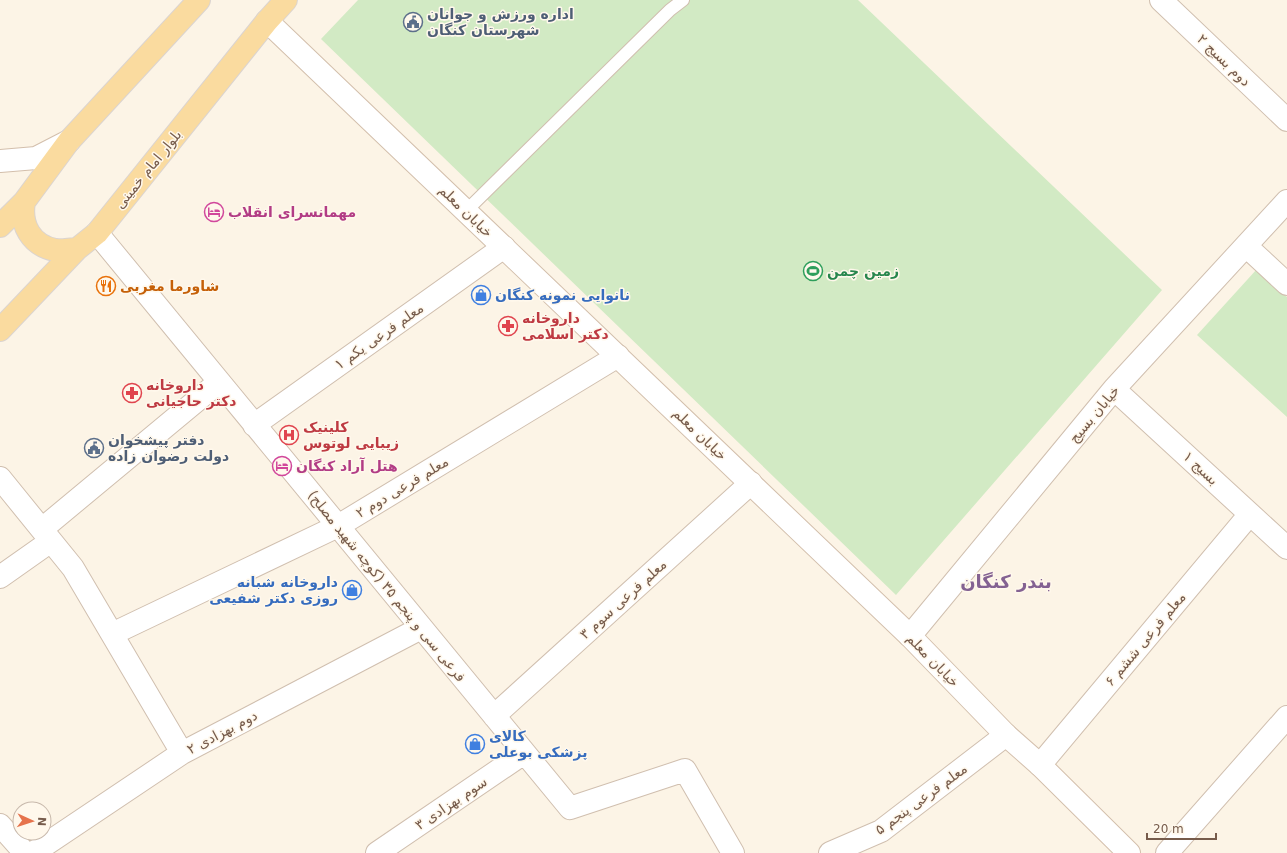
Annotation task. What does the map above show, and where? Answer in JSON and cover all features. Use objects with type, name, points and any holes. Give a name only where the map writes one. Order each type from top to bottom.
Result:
[{"type":"main road","points":[[0,226],[24,202],[69,141],[199,0]]},
{"type":"main road","name":"بلوار امام خمینی","points":[[0,330],[77,249],[97,233],[267,21],[286,0]]},
{"type":"main road","points":[[24,202],[24,221],[32,238],[48,248],[57,250],[77,249]]},
{"type":"street","name":"دوم بسیج ۲","points":[[1161,0],[1287,120]]},
{"type":"street","name":"خیابان معلم","points":[[267,21],[910,636],[1006,735],[1040,765],[1129,853]]},
{"type":"street","points":[[0,160],[36,158],[69,141]]},
{"type":"street","name":"خیابان بسیج","points":[[910,636],[1114,389],[1287,201]]},
{"type":"street","name":"فرعی سی و پنجم ۳۵ (کوچه شهید مصلح)","points":[[97,233],[570,808],[685,770],[733,853]]},
{"type":"street","points":[[1246,246],[1287,284]]},
{"type":"street","name":"معلم فرعی یکم ۱","points":[[254,425],[504,247]]},
{"type":"street","name":"معلم فرعی دوم ۲","points":[[112,634],[338,526],[618,356]]},
{"type":"street","points":[[0,577],[219,382]]},
{"type":"street","name":"بسیج ۱","points":[[1114,389],[1287,548]]},
{"type":"street","points":[[0,478],[73,568],[182,753]]},
{"type":"street","name":"معلم فرعی سوم ۳","points":[[494,716],[751,483]]},
{"type":"street","name":"معلم فرعی ششم ۶","points":[[1040,765],[1250,514]]},
{"type":"street","name":"دوم بهزادی ۲","points":[[33,853],[182,753],[421,628]]},
{"type":"street","points":[[1167,853],[1287,717]]},
{"type":"street","name":"معلم فرعی پنجم ۵","points":[[830,853],[881,831],[1006,735]]},
{"type":"street","name":"سوم بهزادی ۳","points":[[377,853],[524,753]]},
{"type":"street","points":[[0,825],[25,853]]},
{"type":"lane","points":[[466,211],[664,16],[683,0]]},
{"type":"green space","points":[[358,0],[858,0],[1162,290],[896,595],[321,39]]},
{"type":"green space","points":[[1257,269],[1287,297],[1287,417],[1197,335]]},
{"type":"place","name":"اداره ورزش و جوانان شهرستان کنگان","points":[[413,22]]},
{"type":"place","name":"مهمانسرای انقلاب","points":[[214,212]]},
{"type":"place","name":"زمین چمن","points":[[813,271]]},
{"type":"place","name":"شاورما مغربی","points":[[106,286]]},
{"type":"place","name":"نانوایی نمونه کنگان","points":[[481,295]]},
{"type":"place","name":"داروخانه دکتر اسلامی","points":[[508,326]]},
{"type":"place","name":"داروخانه دکتر حاجیانی","points":[[132,393]]},
{"type":"place","name":"کلینیک زیبایی لوتوس","points":[[289,435]]},
{"type":"place","name":"دفتر پیشخوان دولت رضوان زاده","points":[[94,448]]},
{"type":"place","name":"هتل آراد کنگان","points":[[282,466]]},
{"type":"place","name":"داروخانه شبانه روزی دکتر شفیعی","points":[[352,590]]},
{"type":"place","name":"کالای پزشکی بوعلی","points":[[475,744]]},
{"type":"district","name":"بندر کنگان","points":[[1006,581]]}]
